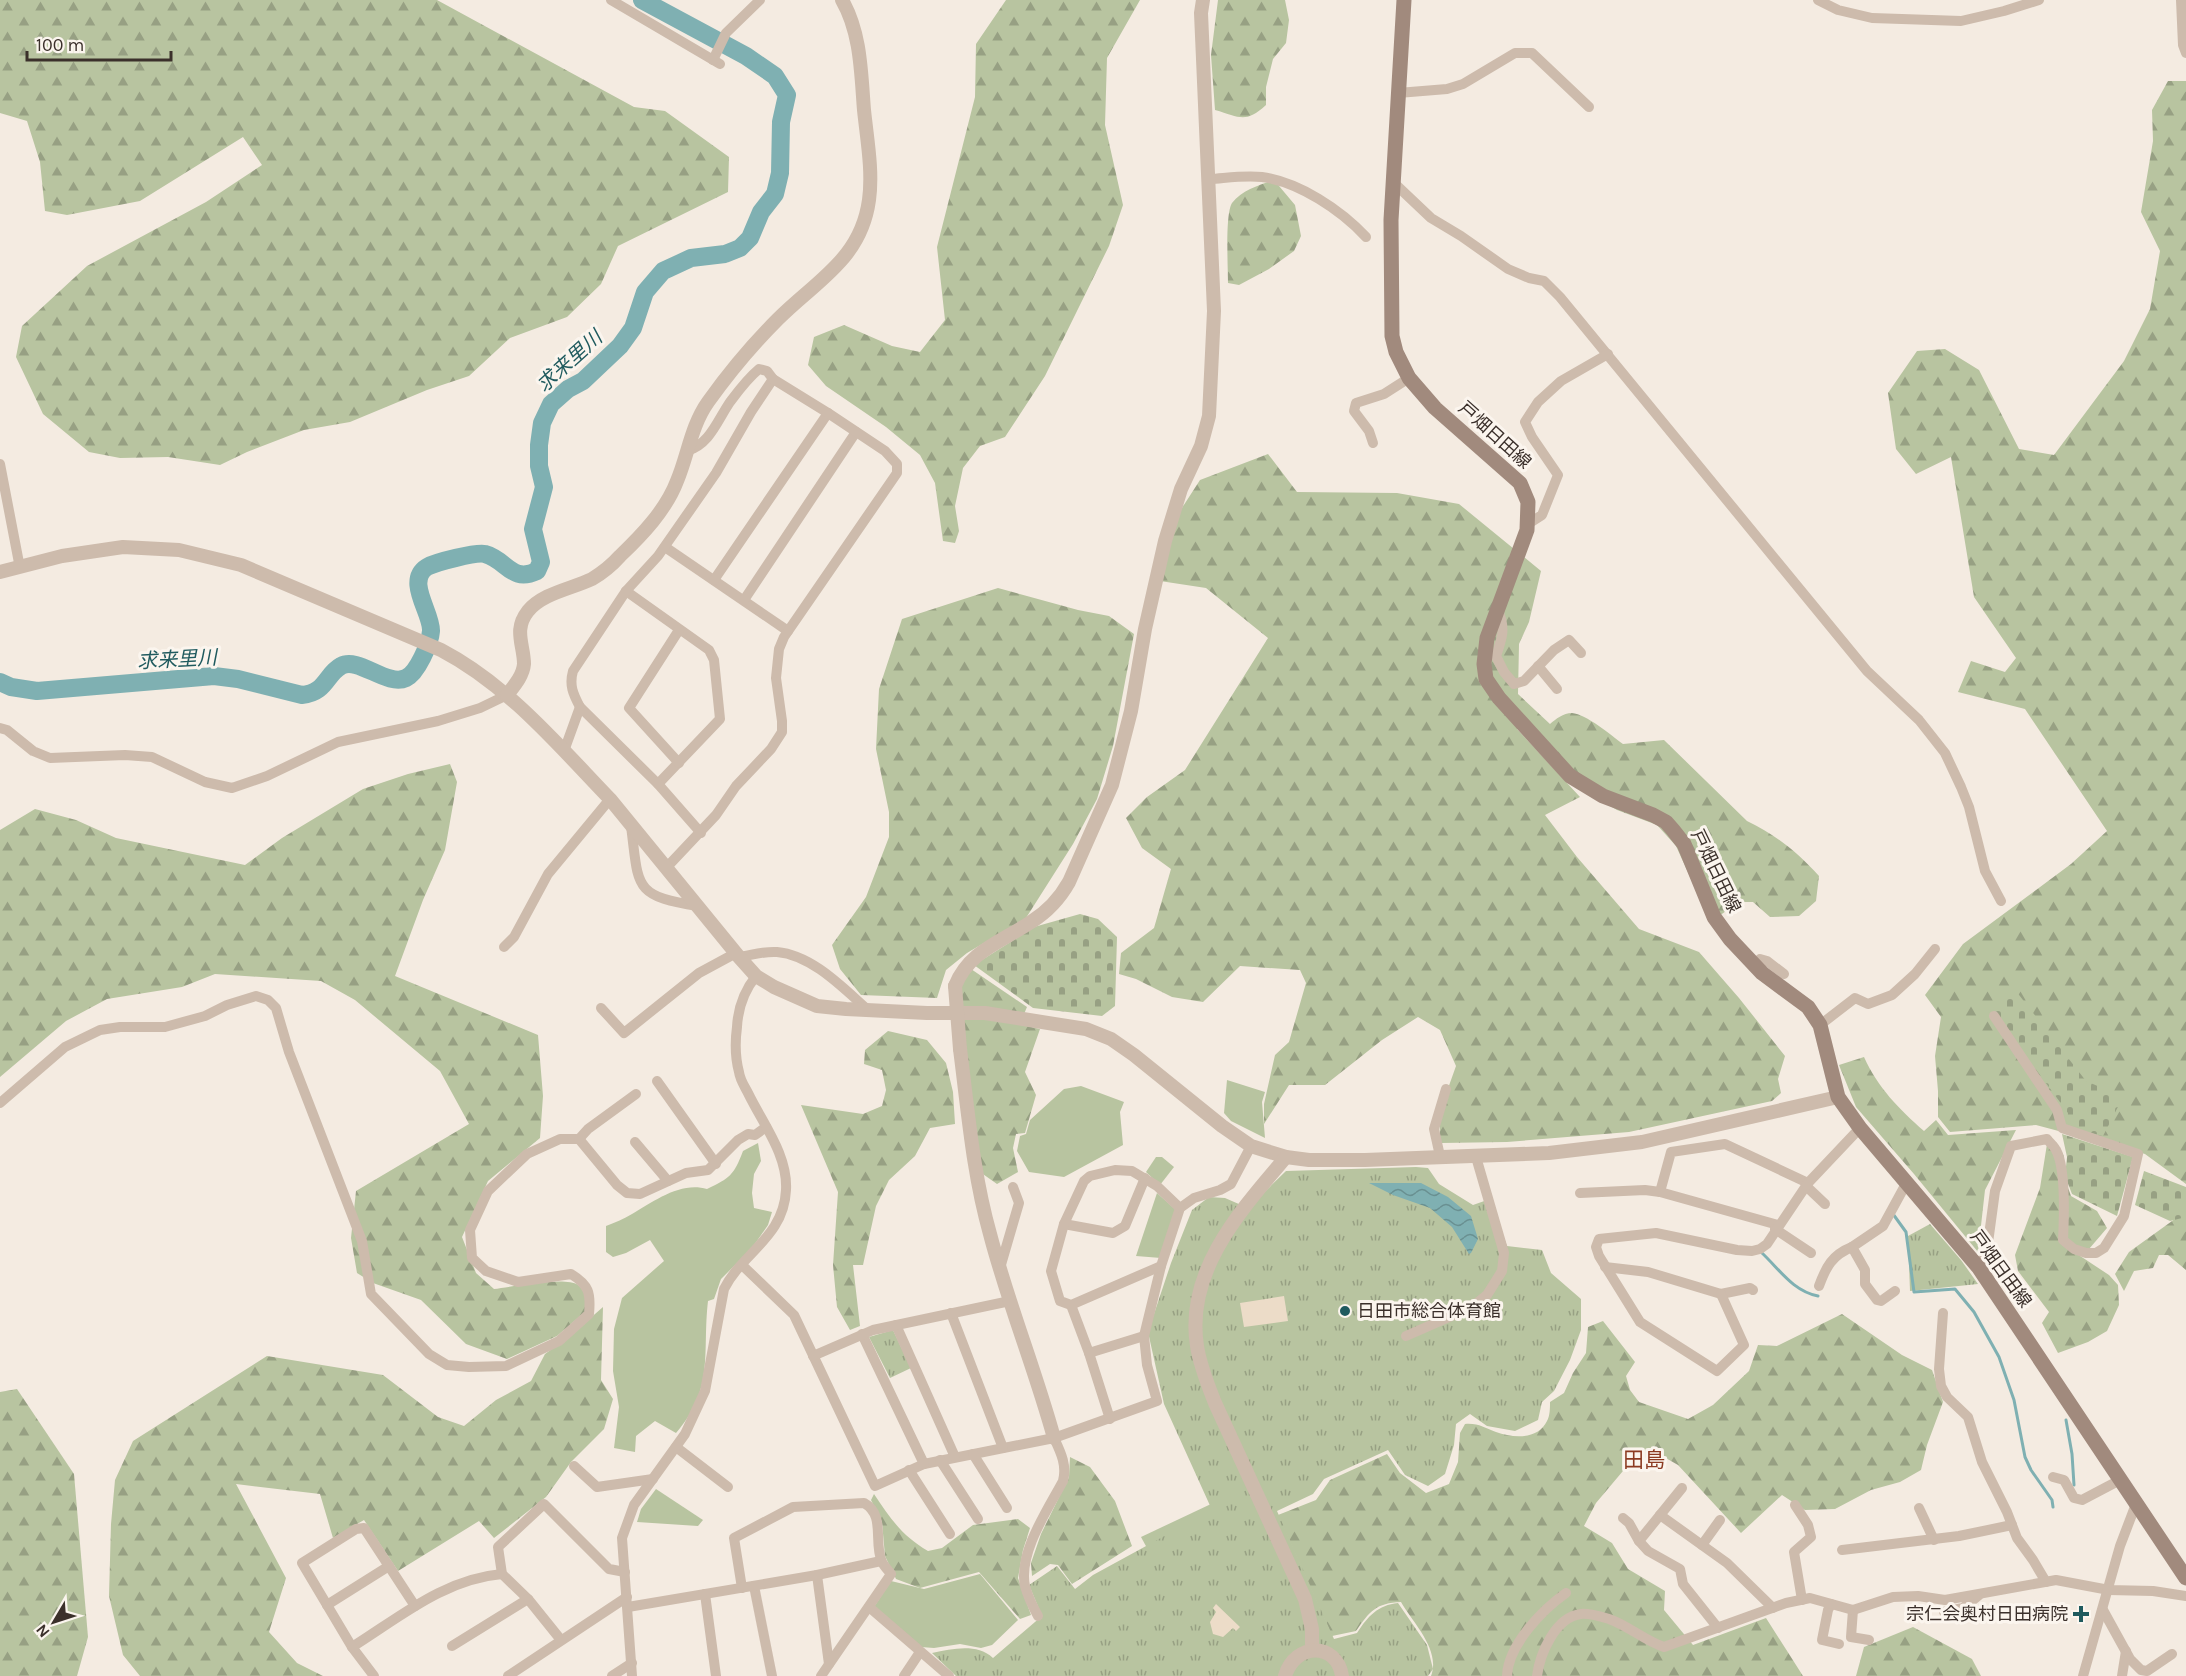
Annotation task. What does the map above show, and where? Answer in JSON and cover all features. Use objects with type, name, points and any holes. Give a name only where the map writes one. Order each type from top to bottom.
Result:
[{"type":"main road","name":"戸畑日田線","points":[[1404,0],[1391,220],[1392,336],[1396,352],[1409,378],[1435,408],[1520,483],[1528,502],[1528,524],[1487,639],[1484,664],[1486,679],[1499,698],[1570,776],[1603,796],[1666,822],[1684,844],[1714,917],[1730,939],[1762,973],[1808,1007],[1820,1025],[1838,1097],[1860,1128],[1979,1268],[2186,1578]]},
{"type":"street","points":[[611,0],[716,62],[726,33],[760,0]]},
{"type":"street","points":[[0,728],[7,730],[33,751],[50,758],[153,757],[205,782],[232,788],[267,776],[338,742],[438,721],[480,708],[507,695],[520,678],[524,664],[520,646],[520,628],[526,614],[533,605],[545,598],[594,578],[621,556],[655,518],[669,499],[677,482],[695,424],[707,402],[777,320],[834,270],[848,254],[863,225],[871,183],[858,43],[842,0]]},
{"type":"street","points":[[1038,1616],[1024,1583],[1029,1547],[1063,1481],[1066,1470],[1010,1301],[982,1202],[960,1049],[955,986],[961,971],[976,955],[1032,921],[1061,896],[1069,882],[1112,785],[1131,711],[1145,629],[1165,541],[1181,489],[1201,446],[1209,416],[1214,311],[1203,0]]},
{"type":"street","points":[[1818,0],[1838,10],[1872,18],[1961,21],[2039,0]]},
{"type":"street","points":[[2181,0],[2183,45],[2186,53]]},
{"type":"street","points":[[1398,93],[1447,90],[1463,84],[1515,53],[1532,53],[1589,107]]},
{"type":"street","points":[[1210,179],[1262,177],[1291,185],[1340,212],[1366,237]]},
{"type":"street","points":[[1393,182],[1431,218],[1498,263],[1529,278],[1544,281],[1560,297],[1867,670],[1919,720],[1945,753],[1957,776],[1969,807],[1985,871],[2001,901]]},
{"type":"street","points":[[1528,524],[1542,515],[1558,475],[1532,437],[1526,422],[1538,402],[1561,381],[1608,354]]},
{"type":"street","points":[[667,867],[701,833],[736,786],[771,749],[782,732],[776,678],[779,649],[788,631],[897,473],[897,464],[891,457],[828,413],[773,379],[767,372],[759,369],[749,377],[705,441],[687,451]]},
{"type":"street","points":[[1373,443],[1369,431],[1354,411],[1356,403],[1384,394],[1409,378]]},
{"type":"street","points":[[701,833],[658,784],[580,707],[573,694],[571,680],[573,671],[626,591],[665,547],[716,473],[773,379]]},
{"type":"street","points":[[714,580],[828,413]]},
{"type":"street","points":[[744,600],[856,432]]},
{"type":"street","points":[[0,464],[20,568]]},
{"type":"street","points":[[0,573],[62,556],[123,547],[179,550],[241,565],[441,650],[466,663],[507,695],[564,751],[610,799],[756,976],[817,1006],[927,1013],[985,1013],[1086,1029],[1111,1039],[1134,1054],[1222,1126],[1251,1146],[1286,1157],[1309,1160],[1365,1160],[1549,1154],[1642,1142],[1838,1097]]},
{"type":"street","points":[[665,547],[788,631]]},
{"type":"street","points":[[626,591],[709,650],[714,660],[720,719],[658,784]]},
{"type":"street","points":[[1498,611],[1503,621],[1504,632],[1496,656],[1504,672],[1514,684],[1524,681],[1554,650],[1569,640],[1581,653]]},
{"type":"street","points":[[679,630],[629,708],[679,763]]},
{"type":"street","points":[[1538,666],[1557,689]]},
{"type":"street","points":[[564,751],[580,707]]},
{"type":"street","points":[[504,947],[514,937],[548,874],[610,799]]},
{"type":"street","points":[[631,824],[637,874],[644,888],[653,897],[673,903],[698,906]]},
{"type":"street","points":[[1820,1025],[1855,998],[1868,1004],[1892,994],[1915,974],[1935,949]]},
{"type":"street","points":[[601,1008],[624,1033],[699,974],[737,955],[778,952],[814,967],[868,1010]]},
{"type":"street","points":[[1754,965],[1760,960],[1767,961],[1784,974]]},
{"type":"street","points":[[632,1676],[622,1538],[634,1505],[685,1434],[705,1391],[724,1289],[730,1277],[760,1246],[776,1225],[784,1208],[786,1189],[784,1163],[739,1074],[735,1048],[737,1019],[744,992],[756,976]]},
{"type":"street","points":[[0,1103],[65,1047],[100,1030],[120,1027],[165,1027],[205,1016],[227,1005],[256,996],[268,1000],[276,1008],[289,1052],[362,1240],[371,1294],[429,1354],[447,1365],[469,1367],[506,1366],[559,1341],[589,1314],[591,1297],[583,1282],[571,1274],[518,1282],[486,1271],[472,1258],[470,1230],[488,1191],[502,1175],[527,1154],[560,1138],[579,1139],[636,1094]]},
{"type":"street","points":[[1979,1268],[1987,1250],[1995,1191],[2011,1146],[2047,1139],[2056,1150],[2060,1161],[2062,1184],[2063,1240],[2074,1249],[2086,1253],[2096,1253],[2104,1248],[2124,1216],[2138,1154],[2062,1128],[2057,1110],[1994,1016]]},
{"type":"street","points":[[657,1081],[716,1164]]},
{"type":"street","points":[[1440,1156],[1434,1128],[1446,1089]]},
{"type":"street","points":[[579,1139],[616,1185],[627,1193],[640,1194],[686,1173],[708,1170],[738,1140],[748,1134],[755,1135],[766,1127]]},
{"type":"street","points":[[1721,1294],[1744,1345],[1717,1371],[1640,1322],[1605,1267],[1596,1247],[1599,1239],[1656,1233],[1737,1250],[1760,1249],[1767,1244],[1807,1184],[1860,1128]]},
{"type":"street","points":[[635,1142],[668,1181]]},
{"type":"street","points":[[1660,1192],[1671,1152],[1725,1144],[1807,1184],[1825,1204]]},
{"type":"street","points":[[742,1265],[794,1315],[875,1486],[924,1464],[1054,1438],[1157,1401],[1144,1336],[1161,1266],[1180,1208],[1194,1198],[1231,1184],[1251,1146]]},
{"type":"street","points":[[1286,1157],[1243,1208],[1208,1265],[1198,1297],[1197,1346],[1203,1372],[1215,1403],[1305,1599],[1312,1629],[1312,1650]]},
{"type":"street","points":[[1406,1336],[1472,1306],[1487,1296],[1502,1271],[1504,1253],[1476,1157]]},
{"type":"street","points":[[1161,1266],[1071,1305],[1060,1301],[1051,1271],[1064,1224],[1080,1188],[1090,1176],[1115,1170],[1132,1171],[1157,1186],[1180,1208]]},
{"type":"street","points":[[1064,1224],[1113,1233],[1119,1231],[1125,1226],[1144,1178]]},
{"type":"street","points":[[1819,1286],[1829,1263],[1838,1254],[1882,1226],[1907,1182]]},
{"type":"street","points":[[1000,1268],[1018,1203],[1013,1187]]},
{"type":"street","points":[[1580,1193],[1645,1190],[1660,1192],[1777,1227],[1811,1253]]},
{"type":"street","points":[[1852,1247],[1865,1270],[1866,1284],[1878,1300],[1881,1301],[1895,1291]]},
{"type":"street","points":[[1605,1267],[1648,1272],[1721,1294],[1750,1288],[1753,1290]]},
{"type":"street","points":[[813,1356],[862,1334],[1010,1301]]},
{"type":"street","points":[[1071,1305],[1110,1419]]},
{"type":"street","points":[[951,1313],[1003,1448]]},
{"type":"street","points":[[1943,1313],[1939,1369],[1941,1386],[1947,1397],[1968,1417],[1982,1462],[2017,1538],[2046,1582]]},
{"type":"street","points":[[896,1325],[955,1457]]},
{"type":"street","points":[[862,1334],[924,1464]]},
{"type":"street","points":[[1089,1353],[1144,1336]]},
{"type":"street","points":[[676,1447],[728,1487]]},
{"type":"street","points":[[973,1454],[1007,1508]]},
{"type":"street","points":[[940,1460],[978,1519]]},
{"type":"street","points":[[574,1466],[597,1487],[653,1479]]},
{"type":"street","points":[[909,1470],[950,1534]]},
{"type":"street","points":[[2053,1477],[2064,1480],[2074,1498],[2082,1500],[2120,1480]]},
{"type":"street","points":[[1639,1541],[1682,1488]]},
{"type":"street","points":[[742,1588],[734,1538],[794,1507],[864,1503],[870,1506],[877,1522],[881,1561],[891,1574],[821,1676]]},
{"type":"street","points":[[561,1640],[528,1599],[502,1574],[498,1547],[544,1504],[609,1569],[625,1572]]},
{"type":"street","points":[[2084,1676],[2120,1546],[2136,1504]]},
{"type":"street","points":[[1795,1505],[1808,1526],[1811,1537],[1794,1552],[1802,1600]]},
{"type":"street","points":[[1919,1508],[1934,1540]]},
{"type":"street","points":[[1660,1515],[1727,1563],[1773,1608]]},
{"type":"street","points":[[1623,1518],[1648,1551],[1680,1569],[1683,1584],[1718,1628]]},
{"type":"street","points":[[1702,1545],[1720,1520]]},
{"type":"street","points":[[1842,1550],[1934,1540],[2012,1525]]},
{"type":"street","points":[[374,1676],[352,1647],[302,1563],[356,1529],[364,1528],[416,1606]]},
{"type":"street","points":[[508,1676],[561,1640],[628,1602],[705,1594],[817,1575],[881,1561]]},
{"type":"street","points":[[327,1605],[389,1566]]},
{"type":"street","points":[[352,1647],[449,1587],[468,1580],[502,1574]]},
{"type":"street","points":[[817,1575],[829,1664]]},
{"type":"street","points":[[1537,1676],[1539,1663],[1554,1634],[1566,1621],[1581,1614],[1609,1619],[1664,1647],[1773,1608],[1810,1598],[1853,1610],[1893,1596],[1918,1596],[1945,1600],[2056,1580],[2109,1590],[2153,1591],[2186,1596]]},
{"type":"street","points":[[754,1586],[772,1676]]},
{"type":"street","points":[[1507,1676],[1507,1667],[1519,1642],[1550,1604],[1566,1593]]},
{"type":"street","points":[[705,1594],[716,1676]]},
{"type":"street","points":[[1944,1612],[1963,1608],[1980,1595]]},
{"type":"street","points":[[452,1646],[528,1599]]},
{"type":"street","points":[[1831,1604],[1822,1640],[1839,1644]]},
{"type":"street","points":[[869,1607],[949,1676]]},
{"type":"street","points":[[1853,1610],[1851,1636],[1869,1640]]},
{"type":"street","points":[[2103,1610],[2126,1651],[2141,1670],[2147,1671],[2172,1654]]},
{"type":"street","points":[[1285,1676],[1294,1659],[1312,1650],[1321,1651],[1330,1656],[1337,1663],[1342,1676]]},
{"type":"street","points":[[2122,1676],[2126,1651]]},
{"type":"street","points":[[904,1676],[920,1652]]},
{"type":"street","points":[[612,1676],[632,1663]]},
{"type":"green space","points":[[0,0],[437,0],[634,107],[665,111],[729,157],[728,192],[618,246],[601,284],[567,317],[510,338],[469,376],[427,390],[350,422],[304,430],[220,465],[168,457],[120,458],[89,452],[43,414],[16,357],[22,326],[87,266],[206,202],[262,165],[243,137],[140,201],[67,215],[45,211],[40,162],[27,121],[0,113]]},
{"type":"green space","points":[[1006,0],[1140,0],[1107,58],[1105,125],[1123,205],[1109,246],[1045,376],[1005,437],[980,446],[963,468],[955,506],[959,531],[955,543],[943,541],[935,483],[920,455],[886,427],[826,386],[808,365],[814,337],[844,325],[892,346],[920,352],[945,320],[937,247],[975,97],[976,44]]},
{"type":"green space","points":[[1218,0],[1285,0],[1289,20],[1286,43],[1273,59],[1266,87],[1266,105],[1247,117],[1237,117],[1215,110],[1211,55]]},
{"type":"green space","points":[[2168,81],[2186,81],[2186,1184],[2145,1154],[2036,1125],[1950,1132],[1938,1117],[1935,1056],[1941,1017],[1925,995],[1963,944],[2071,864],[2107,831],[2025,709],[1958,692],[1971,661],[2005,672],[2016,658],[1974,597],[1951,457],[1916,474],[1896,449],[1888,393],[1917,351],[1945,349],[1979,370],[2019,449],[2054,455],[2124,361],[2150,309],[2160,251],[2141,212],[2153,141],[2152,110]]},
{"type":"green space","points":[[1274,180],[1295,205],[1301,236],[1294,251],[1269,269],[1239,285],[1228,283],[1228,229],[1232,203],[1246,191]]},
{"type":"green space","points":[[1268,454],[1297,492],[1397,493],[1459,504],[1541,571],[1529,622],[1519,644],[1518,694],[1550,724],[1563,715],[1572,713],[1591,721],[1623,744],[1664,740],[1747,821],[1786,845],[1819,876],[1816,901],[1799,916],[1770,917],[1753,902],[1739,902],[1719,916],[1696,890],[1676,846],[1657,825],[1617,810],[1576,786],[1517,723],[1517,729],[1580,797],[1545,815],[1577,857],[1639,929],[1699,952],[1785,1056],[1778,1079],[1781,1093],[1772,1101],[1629,1132],[1507,1142],[1441,1143],[1441,1114],[1456,1066],[1440,1030],[1418,1017],[1382,1040],[1325,1085],[1289,1085],[1264,1124],[1264,1104],[1275,1055],[1289,1042],[1306,983],[1300,970],[1240,966],[1203,1002],[1172,997],[1136,979],[1119,974],[1121,953],[1154,928],[1171,869],[1142,848],[1126,818],[1147,797],[1185,770],[1268,638],[1206,588],[1160,581],[1180,511],[1200,480]]},
{"type":"green space","points":[[998,588],[1109,616],[1134,634],[1113,746],[1097,799],[1073,844],[1026,918],[967,953],[946,970],[937,998],[861,995],[840,969],[832,945],[866,897],[889,837],[889,812],[876,749],[879,689],[902,619]]},
{"type":"green space","points":[[450,764],[457,782],[445,850],[423,900],[395,976],[538,1035],[543,1096],[540,1138],[488,1181],[462,1237],[476,1273],[494,1289],[550,1282],[571,1283],[581,1287],[586,1300],[586,1311],[557,1336],[507,1359],[466,1344],[421,1300],[373,1283],[357,1273],[351,1238],[356,1191],[469,1124],[440,1071],[355,1000],[321,981],[215,974],[182,987],[107,999],[66,1021],[0,1077],[0,830],[35,809],[76,820],[116,838],[245,865],[282,838],[363,789],[408,774]]},
{"type":"green space","points":[[1080,914],[1098,919],[1117,937],[1115,1006],[1102,1016],[1033,1008],[974,965],[1034,927]]},
{"type":"green space","points":[[971,969],[1027,1007],[1024,1014],[961,1007],[960,986]]},
{"type":"green space","points":[[2016,991],[2086,1081],[2123,1097],[2103,1136],[2067,1127],[2068,1113],[1993,1011]]},
{"type":"green space","points":[[962,1017],[988,1017],[1040,1029],[1025,1072],[1036,1095],[1025,1133],[1016,1134],[1013,1148],[1018,1172],[997,1184],[980,1172]]},
{"type":"green space","points":[[888,1031],[927,1040],[946,1063],[953,1092],[955,1124],[930,1128],[915,1156],[889,1180],[876,1206],[863,1265],[853,1265],[860,1326],[850,1330],[837,1307],[833,1265],[838,1192],[801,1105],[863,1114],[882,1106],[886,1090],[882,1070],[864,1064],[865,1050]]},
{"type":"green space","points":[[1864,1057],[1876,1079],[1890,1097],[1924,1131],[1936,1120],[1948,1135],[2016,1130],[1985,1190],[1978,1252],[1856,1107],[1839,1065]]},
{"type":"green space","points":[[1227,1080],[1265,1092],[1262,1102],[1265,1138],[1231,1121],[1224,1113]]},
{"type":"green space","points":[[1081,1086],[1124,1102],[1120,1112],[1123,1145],[1064,1177],[1029,1172],[1017,1151],[1020,1136],[1026,1134],[1030,1120],[1064,1089]]},
{"type":"green space","points":[[2062,1134],[2133,1157],[2117,1216],[2072,1194],[2065,1176],[2067,1157]]},
{"type":"green space","points":[[2056,1142],[2064,1156],[2064,1177],[2071,1196],[2097,1211],[2107,1228],[2089,1249],[2062,1244],[2109,1275],[2118,1285],[2119,1305],[2107,1331],[2088,1342],[2058,1353],[2042,1323],[2049,1312],[2018,1271],[2015,1255],[2040,1188],[2047,1144]]},
{"type":"green space","points":[[758,1143],[761,1161],[754,1174],[752,1193],[754,1208],[772,1212],[768,1225],[752,1248],[721,1279],[714,1299],[708,1301],[706,1354],[702,1386],[697,1401],[676,1433],[655,1421],[636,1436],[635,1452],[614,1448],[619,1407],[613,1371],[614,1329],[622,1298],[664,1261],[650,1240],[613,1257],[606,1252],[606,1226],[678,1190],[697,1187],[707,1189],[721,1182],[734,1171],[743,1151]]},
{"type":"green space","points":[[1156,1157],[1162,1157],[1174,1167],[1160,1185],[1146,1172]]},
{"type":"green space","points":[[1428,1168],[1439,1184],[1473,1205],[1490,1199],[1507,1246],[1542,1250],[1551,1273],[1581,1299],[1581,1330],[1570,1360],[1554,1391],[1542,1402],[1538,1420],[1515,1431],[1487,1426],[1470,1414],[1456,1424],[1454,1445],[1445,1474],[1428,1486],[1405,1475],[1388,1450],[1324,1479],[1313,1494],[1277,1511],[1334,1639],[1357,1633],[1374,1612],[1398,1603],[1427,1645],[1433,1669],[1428,1676],[956,1676],[932,1653],[972,1649],[986,1653],[993,1658],[1042,1616],[1029,1585],[1057,1566],[1075,1589],[1093,1575],[1212,1510],[1164,1404],[1148,1332],[1192,1210],[1209,1197],[1225,1198],[1248,1208],[1286,1171]]},
{"type":"green space","points":[[2144,1171],[2186,1187],[2186,1217],[2170,1221],[2135,1205]]},
{"type":"green space","points":[[1157,1193],[1177,1211],[1161,1258],[1136,1256]]},
{"type":"green space","points":[[2186,1211],[2186,1270],[2168,1255],[2159,1255],[2153,1268],[2134,1271],[2124,1291],[2115,1274],[2129,1252]]},
{"type":"green space","points":[[1930,1224],[1978,1284],[1910,1291],[1908,1236]]},
{"type":"green space","points":[[603,1307],[601,1380],[613,1399],[604,1429],[571,1462],[546,1497],[494,1538],[479,1521],[398,1571],[364,1520],[333,1538],[320,1494],[236,1484],[286,1578],[269,1632],[297,1663],[323,1676],[140,1676],[123,1655],[109,1596],[111,1524],[115,1480],[133,1441],[267,1356],[383,1375],[438,1417],[464,1426],[496,1400],[531,1381],[545,1354]]},
{"type":"green space","points":[[1842,1314],[1902,1355],[1932,1370],[1943,1402],[1927,1445],[1921,1470],[1900,1482],[1871,1490],[1835,1509],[1805,1510],[1782,1495],[1741,1533],[1678,1465],[1657,1453],[1628,1465],[1596,1503],[1584,1526],[1612,1543],[1628,1569],[1665,1591],[1664,1610],[1693,1645],[1766,1618],[1803,1676],[1431,1676],[1433,1666],[1429,1647],[1401,1602],[1379,1606],[1365,1618],[1356,1631],[1332,1636],[1278,1515],[1316,1500],[1330,1480],[1387,1454],[1400,1473],[1426,1493],[1449,1484],[1458,1462],[1460,1433],[1465,1424],[1478,1425],[1496,1432],[1517,1436],[1538,1432],[1548,1419],[1550,1402],[1564,1393],[1586,1353],[1588,1327],[1603,1321],[1635,1362],[1626,1376],[1630,1390],[1639,1402],[1688,1419],[1713,1405],[1749,1371],[1758,1345],[1777,1346]]},
{"type":"green space","points":[[893,1330],[911,1368],[890,1378],[869,1337]]},
{"type":"green space","points":[[17,1389],[74,1474],[88,1637],[77,1676],[0,1676],[0,1392]]},
{"type":"green space","points":[[1070,1457],[1090,1467],[1115,1501],[1132,1546],[1072,1584],[1058,1565],[1050,1564],[1032,1576],[1031,1563],[1041,1534],[1069,1477]]},
{"type":"green space","points":[[656,1489],[703,1520],[698,1526],[637,1522],[641,1509]]},
{"type":"green space","points":[[874,1494],[904,1533],[928,1551],[942,1548],[973,1525],[1018,1519],[1030,1528],[1018,1578],[1031,1615],[1020,1619],[979,1572],[920,1588],[896,1579],[885,1556],[882,1522],[871,1500]]},
{"type":"green space","points":[[1248,1498],[1147,1548],[1141,1537],[1211,1504]]},
{"type":"green space","points":[[980,1574],[1018,1620],[992,1645],[981,1648],[960,1644],[934,1648],[921,1647],[874,1607],[891,1581],[924,1589]]},
{"type":"green space","points":[[1913,1627],[1972,1659],[1981,1676],[1856,1676],[1864,1647]]},
{"type":"shaded area","points":[[1284,1296],[1288,1321],[1244,1327],[1240,1303]]},
{"type":"shaded area","points":[[1216,1604],[1240,1627],[1236,1631],[1233,1628],[1223,1637],[1213,1634],[1210,1622],[1216,1612],[1213,1608]]},
{"type":"water","points":[[1369,1183],[1421,1183],[1448,1197],[1471,1216],[1478,1239],[1471,1253],[1469,1254],[1452,1227],[1430,1208],[1393,1195]]},
{"type":"waterway","name":"求来里川","points":[[0,682],[11,687],[37,691],[214,676],[238,679],[302,695],[316,691],[336,669],[348,664],[398,680],[406,678],[414,670],[426,650],[430,637],[430,624],[421,598],[418,580],[427,567],[456,558],[485,554],[521,574],[537,571],[541,562],[533,529],[544,487],[539,466],[539,445],[542,423],[551,404],[568,389],[583,381],[620,346],[633,328],[645,292],[663,271],[691,258],[725,254],[740,248],[750,238],[761,212],[775,194],[780,173],[781,122],[787,95],[775,76],[746,56],[642,0]]},
{"type":"waterway","points":[[1893,1214],[1906,1232],[1914,1292],[1955,1289],[1974,1312],[1999,1357],[2014,1400],[2025,1457],[2031,1470],[2052,1500],[2053,1507]]},
{"type":"waterway","points":[[1762,1253],[1794,1285],[1818,1296]]},
{"type":"waterway","points":[[2066,1420],[2072,1454],[2074,1485]]},
{"type":"place","name":"日田市総合体育館","points":[[1345,1311]]},
{"type":"place","name":"宗仁会奥村日田病院","points":[[2081,1614]]},
{"type":"district","name":"田島","points":[[1644,1460]]}]
